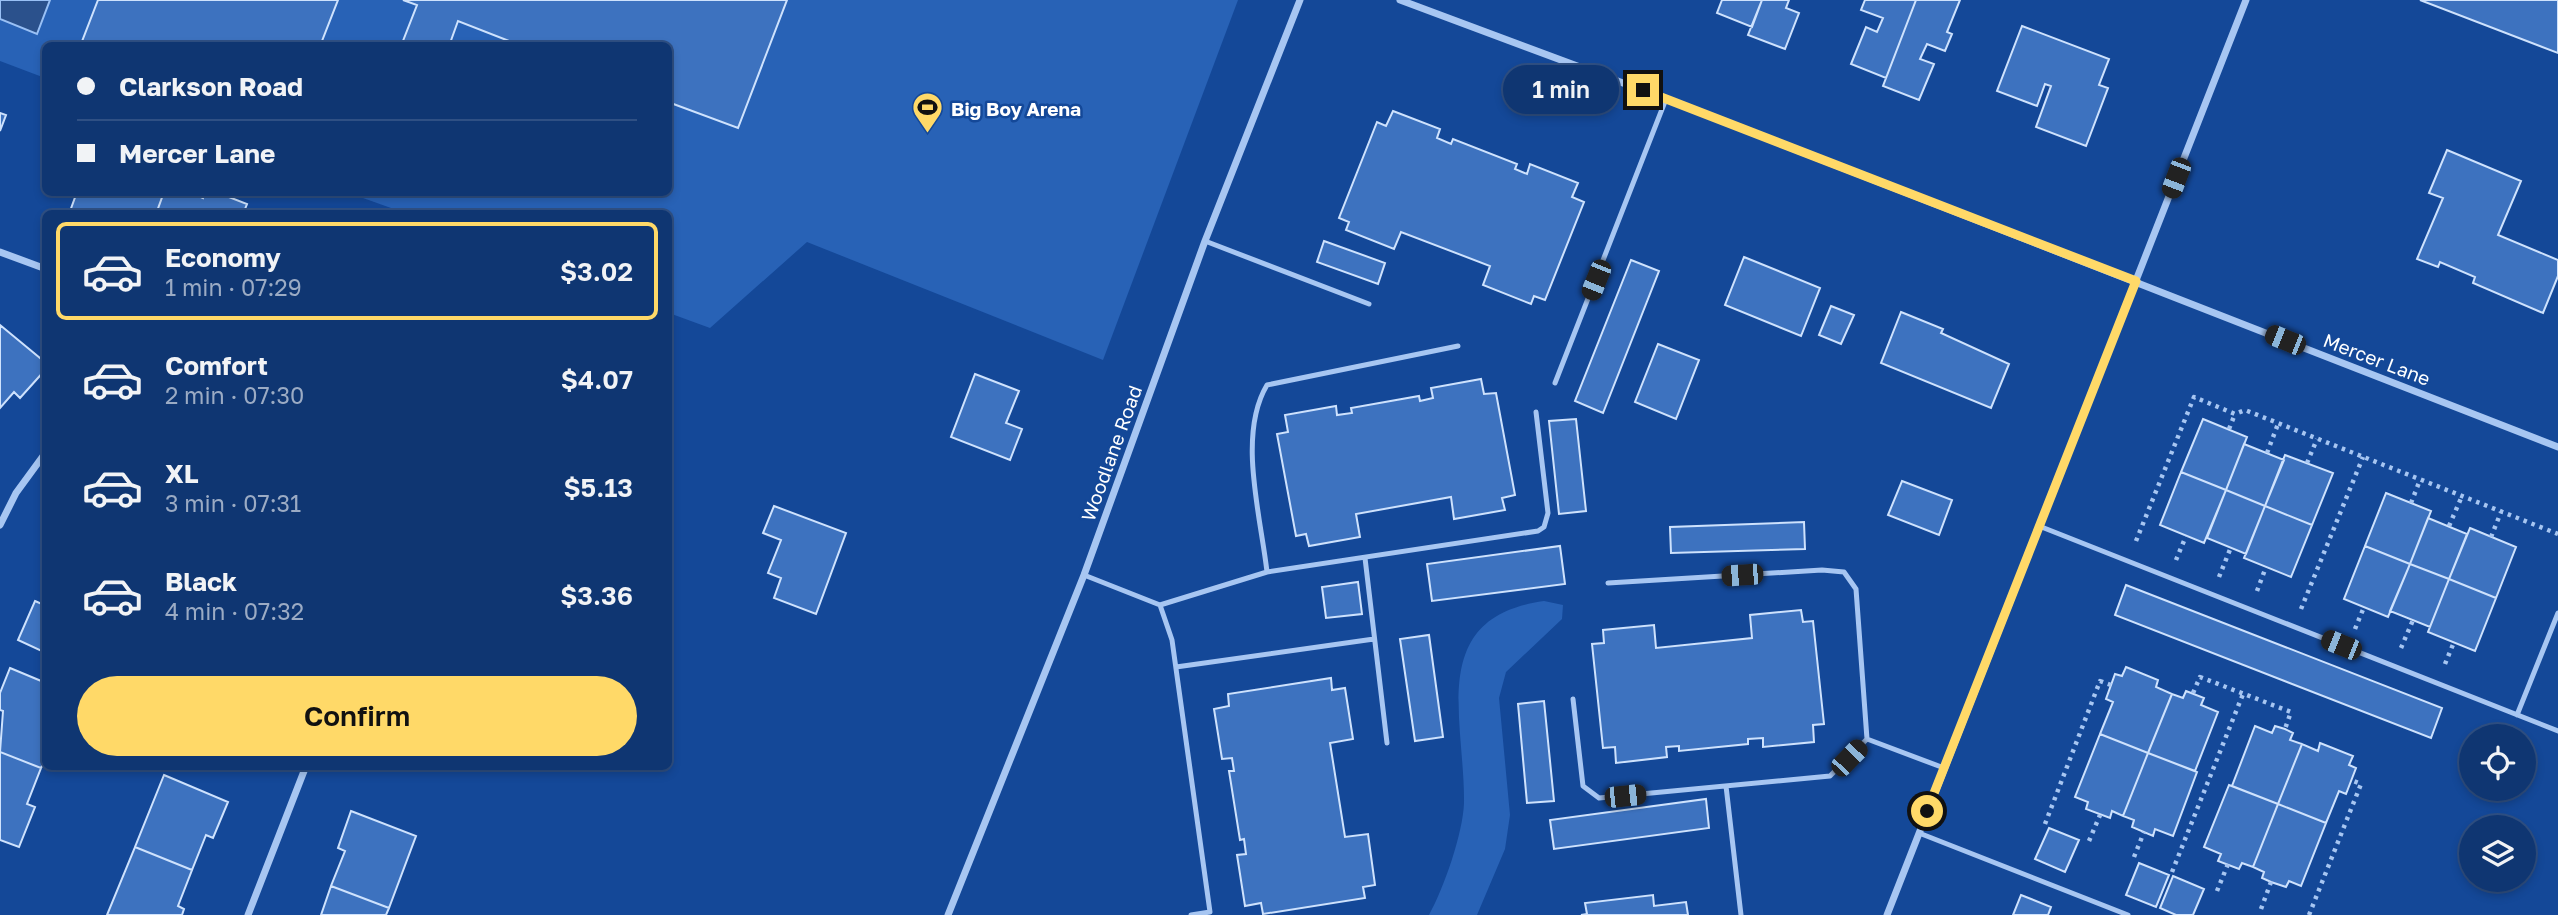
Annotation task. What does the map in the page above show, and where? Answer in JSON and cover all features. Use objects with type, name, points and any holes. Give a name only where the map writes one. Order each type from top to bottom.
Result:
[{"type":"street","name":"Woodlane Road","points":[[948,915],[1084,575],[1205,241],[1300,0]]},
{"type":"street","name":"Mercer Lane","points":[[1400,0],[1666,99],[2558,447]]},
{"type":"street","points":[[1886,915],[2246,0]]},
{"type":"street","points":[[0,252],[42,268]]},
{"type":"street","points":[[0,525],[16,493],[42,457]]},
{"type":"street","points":[[247,915],[304,770]]},
{"type":"lane","points":[[1555,383],[1666,99]]},
{"type":"lane","points":[[1205,241],[1369,304]]},
{"type":"lane","points":[[1268,572],[1252,446],[1253,419],[1267,385],[1458,346]]},
{"type":"lane","points":[[1084,575],[1160,605],[1268,572],[1531,534],[1544,527],[1548,513],[1536,412]]},
{"type":"lane","points":[[2039,526],[2558,731]]},
{"type":"lane","points":[[1364,558],[1387,743]]},
{"type":"lane","points":[[1573,699],[1581,778],[1583,786],[1592,796],[1830,776],[1867,739],[1856,589],[1844,572],[1822,570],[1608,583]]},
{"type":"lane","points":[[1160,605],[1172,640],[1211,914],[1191,915]]},
{"type":"lane","points":[[2517,715],[2558,613]]},
{"type":"lane","points":[[1176,667],[1374,639]]},
{"type":"lane","points":[[1867,739],[1944,768]]},
{"type":"lane","points":[[1726,786],[1741,915]]},
{"type":"lane","points":[[1919,833],[2128,915]]},
{"type":"path","points":[[2135,545],[2194,397],[2235,414],[2245,411],[2558,534]]},
{"type":"path","points":[[2229,429],[2235,414]]},
{"type":"path","points":[[2267,453],[2278,424]]},
{"type":"path","points":[[2307,463],[2317,439]]},
{"type":"path","points":[[2301,609],[2363,457]]},
{"type":"path","points":[[2412,503],[2420,480]]},
{"type":"path","points":[[2449,526],[2462,496]]},
{"type":"path","points":[[2491,537],[2501,512]]},
{"type":"path","points":[[2176,561],[2186,536]]},
{"type":"path","points":[[2219,578],[2231,547]]},
{"type":"path","points":[[2256,592],[2266,567]]},
{"type":"path","points":[[2354,630],[2364,607]]},
{"type":"path","points":[[2401,649],[2413,620]]},
{"type":"path","points":[[2445,666],[2454,642]]},
{"type":"path","points":[[2193,694],[2200,677],[2291,712],[2285,729]]},
{"type":"path","points":[[2045,824],[2100,681],[2111,685]]},
{"type":"path","points":[[2172,873],[2244,694]]},
{"type":"path","points":[[2308,915],[2361,784],[2351,780]]},
{"type":"path","points":[[2090,841],[2100,815]]},
{"type":"path","points":[[2134,857],[2144,832]]},
{"type":"path","points":[[2217,891],[2228,864]]},
{"type":"path","points":[[2261,909],[2271,882]]},
{"type":"shaded area","name":"Big Boy Arena","points":[[0,0],[1238,0],[1103,360],[807,242],[710,328],[672,314],[672,210],[397,210],[357,196],[672,196],[672,42],[42,42],[42,77],[0,61]]},
{"type":"shaded area","points":[[0,0],[50,0],[37,34],[0,19]]},
{"type":"shaded area","points":[[1544,601],[1563,605],[1562,619],[1506,672],[1499,698],[1510,815],[1505,849],[1477,915],[1429,915],[1452,860],[1463,815],[1459,706],[1460,676],[1467,650],[1482,628],[1507,611]]},
{"type":"building","points":[[98,0],[338,0],[322,42],[82,42]]},
{"type":"building","points":[[403,0],[787,0],[738,128],[672,103],[672,42],[512,42],[458,21],[450,42],[403,42],[417,5]]},
{"type":"building","points":[[1722,0],[1762,0],[1752,27],[1717,13]]},
{"type":"building","points":[[1762,0],[1789,0],[1786,8],[1799,13],[1785,49],[1748,35]]},
{"type":"building","points":[[1865,0],[1916,0],[1886,78],[1851,64],[1866,27],[1877,32],[1883,18],[1861,10]]},
{"type":"building","points":[[1916,0],[1960,0],[1947,32],[1952,34],[1945,51],[1927,44],[1920,59],[1934,64],[1919,100],[1883,86]]},
{"type":"building","points":[[2420,0],[2558,0],[2558,53]]},
{"type":"building","points":[[2022,26],[2109,59],[2099,85],[2108,88],[2086,146],[2036,127],[2051,86],[2045,84],[2037,106],[1997,91]]},
{"type":"building","points":[[1393,111],[1440,129],[1437,138],[1451,144],[1453,139],[1517,164],[1515,169],[1527,174],[1530,164],[1578,183],[1572,197],[1584,202],[1545,300],[1534,296],[1531,304],[1483,285],[1490,266],[1401,232],[1394,249],[1346,230],[1349,222],[1339,218],[1377,122],[1386,126]]},
{"type":"building","points":[[0,113],[6,115],[0,131]]},
{"type":"building","points":[[2447,150],[2521,181],[2498,235],[2558,260],[2558,276],[2543,313],[2473,283],[2475,277],[2440,262],[2438,267],[2417,259],[2443,198],[2429,193]]},
{"type":"building","points":[[76,196],[163,196],[157,210],[70,210]]},
{"type":"building","points":[[163,196],[226,196],[247,204],[245,210],[157,210]]},
{"type":"building","points":[[1324,241],[1385,263],[1378,284],[1317,262]]},
{"type":"building","points":[[1744,257],[1820,288],[1801,336],[1725,305]]},
{"type":"building","points":[[1631,260],[1659,271],[1603,413],[1575,401]]},
{"type":"building","points":[[1831,306],[1854,315],[1841,344],[1819,335]]},
{"type":"building","points":[[1901,312],[1943,329],[1941,333],[2009,364],[1991,408],[1881,363]]},
{"type":"building","points":[[0,325],[42,360],[42,373],[20,398],[14,392],[0,408]]},
{"type":"building","points":[[1658,344],[1699,360],[1676,419],[1635,402]]},
{"type":"building","points":[[975,374],[1019,391],[1006,423],[1022,429],[1010,460],[951,437]]},
{"type":"building","points":[[1481,379],[1484,394],[1496,393],[1515,495],[1502,498],[1505,510],[1454,519],[1451,497],[1356,514],[1360,537],[1309,546],[1306,534],[1296,536],[1277,434],[1288,432],[1285,415],[1336,406],[1337,415],[1352,413],[1351,408],[1419,396],[1420,401],[1433,398],[1431,388]]},
{"type":"building","points":[[1576,419],[1586,511],[1559,514],[1549,421]]},
{"type":"building","points":[[2203,419],[2247,437],[2226,490],[2181,472]]},
{"type":"building","points":[[2244,444],[2284,460],[2265,506],[2226,490]]},
{"type":"building","points":[[2285,455],[2333,473],[2312,525],[2265,506]]},
{"type":"building","points":[[2181,472],[2226,490],[2204,543],[2160,525]]},
{"type":"building","points":[[1902,481],[1952,500],[1939,535],[1888,515]]},
{"type":"building","points":[[2226,490],[2265,506],[2246,554],[2207,538]]},
{"type":"building","points":[[2386,493],[2431,511],[2410,564],[2365,546]]},
{"type":"building","points":[[774,506],[846,533],[816,614],[774,598],[781,578],[768,573],[781,540],[763,533]]},
{"type":"building","points":[[2265,506],[2312,525],[2291,577],[2244,558]]},
{"type":"building","points":[[2428,518],[2467,534],[2449,579],[2410,564]]},
{"type":"building","points":[[1804,522],[1805,549],[1671,553],[1670,527]]},
{"type":"building","points":[[2470,528],[2516,547],[2496,598],[2449,579]]},
{"type":"building","points":[[1560,546],[1565,584],[1432,601],[1427,564]]},
{"type":"building","points":[[2365,546],[2410,564],[2388,617],[2344,599]]},
{"type":"building","points":[[2410,564],[2449,579],[2430,627],[2390,611]]},
{"type":"building","points":[[2449,579],[2496,598],[2475,651],[2428,632]]},
{"type":"building","points":[[1358,582],[1362,614],[1326,618],[1322,587]]},
{"type":"building","points":[[2126,585],[2442,708],[2431,738],[2115,615]]},
{"type":"building","points":[[35,601],[42,604],[42,651],[18,640]]},
{"type":"building","points":[[1801,610],[1803,622],[1813,621],[1824,724],[1813,725],[1814,742],[1763,747],[1763,738],[1748,739],[1748,744],[1679,751],[1679,746],[1666,747],[1667,757],[1616,763],[1615,747],[1603,748],[1592,644],[1604,643],[1603,630],[1654,625],[1656,648],[1752,638],[1750,615]]},
{"type":"building","points":[[1429,635],[1443,737],[1415,741],[1400,639]]},
{"type":"building","points":[[2126,667],[2158,680],[2156,687],[2172,694],[2148,753],[2100,734],[2113,702],[2106,699],[2115,674],[2122,676]]},
{"type":"building","points":[[10,668],[42,681],[41,768],[0,752],[3,711],[0,710],[0,693]]},
{"type":"building","points":[[1331,678],[1332,690],[1345,688],[1353,739],[1330,743],[1345,837],[1368,834],[1375,885],[1363,887],[1365,898],[1263,914],[1261,903],[1245,906],[1237,855],[1246,854],[1244,839],[1240,840],[1229,771],[1234,771],[1232,758],[1222,759],[1214,709],[1229,706],[1228,694]]},
{"type":"building","points":[[2186,691],[2204,698],[2201,705],[2218,712],[2195,771],[2148,753],[2172,694],[2183,698]]},
{"type":"building","points":[[1544,701],[1554,801],[1527,803],[1518,704]]},
{"type":"building","points":[[2255,726],[2272,733],[2275,726],[2285,729],[2293,733],[2290,740],[2302,744],[2278,804],[2232,786]]},
{"type":"building","points":[[2100,734],[2148,753],[2123,816],[2112,811],[2110,818],[2086,809],[2088,802],[2075,797]]},
{"type":"building","points":[[2320,743],[2353,756],[2349,765],[2356,768],[2346,794],[2339,791],[2326,823],[2278,804],[2302,744],[2318,751]]},
{"type":"building","points":[[0,752],[41,768],[27,804],[35,807],[19,847],[0,840]]},
{"type":"building","points":[[2148,753],[2197,772],[2173,836],[2155,829],[2153,836],[2132,827],[2134,820],[2123,816]]},
{"type":"building","points":[[164,775],[228,802],[213,838],[206,835],[192,870],[135,847]]},
{"type":"building","points":[[2229,785],[2278,804],[2253,867],[2242,863],[2239,869],[2218,861],[2221,854],[2204,847]]},
{"type":"building","points":[[1706,799],[1709,828],[1554,849],[1550,820]]},
{"type":"building","points":[[2278,804],[2326,823],[2301,886],[2289,881],[2286,887],[2271,882],[2262,878],[2264,872],[2253,867]]},
{"type":"building","points":[[351,811],[416,836],[389,908],[331,886],[345,851],[338,848]]},
{"type":"building","points":[[2049,828],[2079,840],[2065,872],[2035,859]]},
{"type":"building","points":[[135,847],[192,870],[178,906],[184,909],[182,915],[107,915]]},
{"type":"building","points":[[2139,863],[2169,875],[2156,907],[2126,895]]},
{"type":"building","points":[[2173,876],[2204,889],[2193,915],[2176,915],[2160,908]]},
{"type":"building","points":[[331,886],[389,908],[386,915],[321,915]]},
{"type":"building","points":[[1653,895],[1654,906],[1686,902],[1688,915],[1581,915],[1587,914],[1585,903]]},
{"type":"building","points":[[2021,895],[2051,907],[2048,915],[2013,915]]},
{"type":"place","name":"Big Boy Arena","points":[[928,135]]},
{"type":"route","points":[[1643,90],[2136,281],[1927,811]]}]
